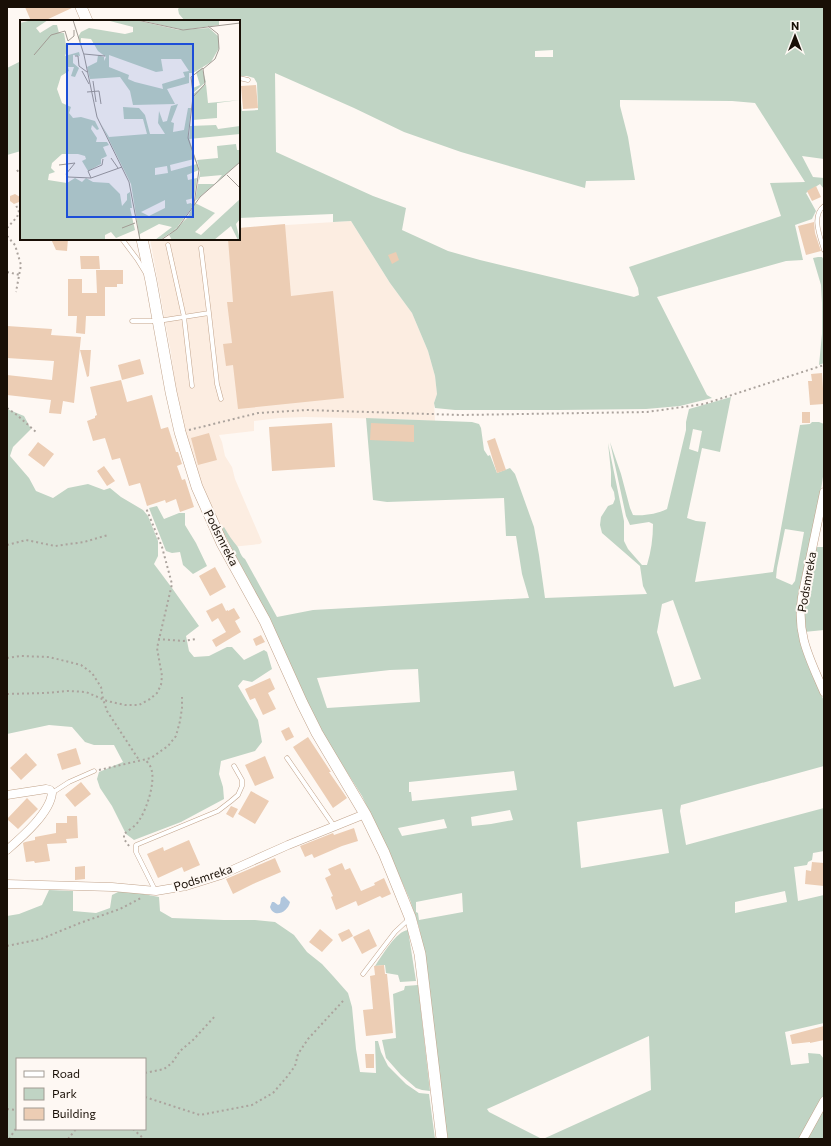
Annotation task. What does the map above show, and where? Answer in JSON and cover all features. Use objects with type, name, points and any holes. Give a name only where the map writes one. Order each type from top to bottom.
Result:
[{"type":"street","points":[[81,7],[87,20]]},
{"type":"street","name":"Podsmreka","points":[[142,240],[171,392],[180,432],[197,487],[214,526],[265,621],[311,721],[365,814],[384,853],[410,917],[420,954],[442,1139]]},
{"type":"street","name":"Podsmreka","points":[[824,492],[802,597],[800,621],[804,642],[824,692]]},
{"type":"street","points":[[7,795],[46,789],[50,790],[52,793],[47,806],[30,829],[7,850]]},
{"type":"street","name":"Podsmreka","points":[[7,884],[112,887],[156,891],[186,886],[221,875],[288,845],[365,814]]},
{"type":"street","points":[[803,1139],[824,1101]]},
{"type":"lane","points":[[240,78],[248,80]]},
{"type":"lane","points":[[824,206],[821,208],[817,216],[819,233],[824,250]]},
{"type":"lane","points":[[123,240],[151,281]]},
{"type":"lane","points":[[168,245],[184,317],[192,386]]},
{"type":"lane","points":[[201,248],[217,384],[221,399]]},
{"type":"lane","points":[[132,321],[158,321],[209,313]]},
{"type":"lane","points":[[287,758],[334,826]]},
{"type":"lane","points":[[156,891],[136,852],[136,845],[205,817],[218,811],[232,801],[238,795],[242,786],[242,780],[234,766]]},
{"type":"lane","points":[[52,793],[69,782],[94,771]]},
{"type":"lane","points":[[363,974],[395,932],[410,917]]},
{"type":"path","points":[[17,170],[20,174]]},
{"type":"path","points":[[7,228],[19,212],[20,209],[16,205]]},
{"type":"path","points":[[7,236],[17,248],[21,265],[16,292]]},
{"type":"path","points":[[7,272],[20,275]]},
{"type":"path","points":[[180,432],[258,413],[306,410],[461,415],[647,412],[704,404],[824,365]]},
{"type":"path","points":[[7,408],[36,432]]},
{"type":"path","points":[[7,694],[80,691],[125,705],[139,705],[157,693],[162,681],[157,648],[158,639],[172,584],[162,547],[146,508]]},
{"type":"path","points":[[7,545],[26,540],[55,546],[84,542],[108,535]]},
{"type":"path","points":[[158,639],[183,641],[197,640]]},
{"type":"path","points":[[7,658],[21,656],[49,657],[81,665],[92,673],[101,687],[107,711],[139,760]]},
{"type":"path","points":[[94,771],[139,760],[146,760],[168,746],[176,736],[182,708],[182,697]]},
{"type":"path","points":[[136,852],[124,839],[124,834],[140,820],[148,801],[151,790],[152,775],[151,767],[146,760]]},
{"type":"path","points":[[7,946],[41,939],[120,909],[133,902]]},
{"type":"path","points":[[146,1097],[200,1115],[252,1105],[273,1093],[295,1066],[298,1054],[308,1039],[343,1001]]},
{"type":"path","points":[[146,1073],[164,1069],[172,1063],[180,1052],[194,1040],[216,1015]]},
{"type":"path","points":[[9,1139],[16,1128]]},
{"type":"path","points":[[68,1139],[75,1130]]},
{"type":"path","points":[[134,1130],[144,1139]]},
{"type":"shaded area","points":[[351,221],[390,283],[412,313],[428,351],[435,376],[437,394],[434,403],[435,421],[305,417],[279,418],[254,421],[254,431],[219,435],[225,456],[232,467],[235,479],[262,542],[260,544],[231,547],[198,486],[179,415],[171,353],[150,240],[240,240],[240,228]]},
{"type":"green space","points":[[180,7],[824,7],[824,159],[802,156],[813,177],[824,178],[824,189],[820,184],[806,193],[816,211],[812,219],[795,225],[803,260],[786,261],[657,297],[707,395],[712,398],[680,406],[646,409],[455,410],[435,408],[434,403],[437,394],[435,376],[428,351],[412,313],[390,283],[351,221],[333,222],[333,214],[240,218],[240,93],[242,111],[258,110],[257,83],[254,78],[240,76],[240,20],[184,20],[179,14],[178,9]],"holes":[[[553,50],[553,57],[535,57],[535,51]],[[275,73],[404,132],[461,152],[585,188],[586,181],[635,180],[620,100],[732,101],[755,103],[805,182],[770,183],[781,216],[629,267],[638,288],[639,295],[634,297],[448,251],[402,230],[406,208],[373,196],[276,152]]]},
{"type":"green space","points":[[20,62],[20,151],[7,155],[7,68]]},
{"type":"green space","points":[[822,257],[824,260],[824,363],[819,365],[822,334],[821,285],[813,258]]},
{"type":"green space","points":[[731,397],[720,452],[702,448],[687,518],[706,522],[695,582],[773,572],[800,425],[810,424],[812,422],[824,424],[824,470],[819,503],[797,603],[797,622],[816,683],[824,701],[824,766],[681,805],[680,811],[686,845],[824,808],[824,851],[813,853],[812,860],[808,862],[807,865],[794,867],[798,901],[824,895],[824,1023],[785,1032],[791,1065],[809,1063],[808,1053],[820,1054],[824,1059],[824,1094],[818,1108],[799,1139],[543,1139],[651,1090],[649,1036],[487,1109],[489,1112],[542,1139],[447,1139],[428,974],[419,927],[410,900],[362,796],[314,719],[269,618],[222,529],[224,527],[245,559],[277,617],[313,610],[529,598],[522,574],[516,536],[506,536],[504,498],[387,502],[373,500],[366,418],[472,422],[479,424],[481,428],[484,450],[488,456],[490,455],[497,473],[510,468],[515,474],[534,527],[545,598],[647,594],[643,586],[640,566],[602,533],[600,525],[601,517],[608,506],[613,504],[615,499],[611,486],[608,443],[624,521],[624,541],[628,549],[642,565],[647,565],[652,545],[653,524],[649,522],[630,525],[626,516],[610,442],[633,515],[650,514],[663,511],[667,509],[686,430],[689,409]],"holes":[[[693,429],[702,431],[698,452],[689,449]],[[785,529],[804,532],[795,581],[792,585],[776,578]],[[673,600],[701,679],[674,687],[657,632],[662,604]],[[418,669],[420,702],[327,708],[317,678],[390,670]],[[514,771],[517,790],[412,801],[411,792],[409,792],[409,782]],[[662,809],[669,853],[581,868],[577,822]],[[510,810],[513,820],[472,826],[471,817]],[[444,819],[447,828],[402,836],[398,828]],[[785,891],[787,902],[735,913],[735,902]],[[462,893],[463,912],[419,920],[418,913],[416,912],[416,902]]]},
{"type":"green space","points":[[7,409],[24,416],[31,429],[13,447],[10,456],[29,478],[36,491],[53,498],[68,488],[88,484],[104,490],[110,488],[121,497],[143,510],[148,516],[158,541],[158,556],[154,564],[199,626],[186,636],[189,651],[194,657],[209,656],[227,647],[232,647],[244,660],[264,650],[267,652],[272,669],[252,682],[243,680],[238,686],[258,720],[262,742],[255,751],[221,761],[219,774],[223,787],[224,799],[181,822],[134,840],[126,834],[112,806],[100,788],[97,779],[99,772],[123,762],[114,745],[94,745],[85,742],[72,727],[49,725],[7,734]]},
{"type":"green space","points":[[157,506],[164,519],[179,513],[185,513],[185,525],[207,566],[193,574],[183,565],[180,552],[172,553],[166,551],[149,508]]},
{"type":"green space","points":[[816,547],[824,547],[824,630],[804,632],[803,605]]},
{"type":"green space","points":[[49,890],[73,891],[73,911],[96,913],[110,908],[112,895],[122,890],[159,897],[160,911],[172,918],[255,920],[275,922],[294,935],[307,952],[322,964],[348,993],[352,1007],[360,1072],[376,1073],[375,1041],[378,1041],[381,1052],[388,1066],[406,1084],[419,1093],[429,1094],[435,1139],[7,1139],[7,916],[19,914],[42,905]]},
{"type":"green space","points":[[408,930],[416,981],[400,982],[398,975],[386,973],[385,965],[375,966],[394,939],[403,931]]},
{"type":"green space","points":[[418,985],[430,1091],[416,1088],[401,1075],[386,1058],[382,1040],[396,1038],[393,994],[404,990],[405,986]]},
{"type":"green space","points":[[824,1106],[824,1139],[806,1139]]},
{"type":"water","points":[[284,896],[290,902],[289,906],[281,913],[275,913],[270,907],[272,902],[278,905],[280,904],[281,898]]},
{"type":"building","points":[[25,7],[74,7],[46,20],[31,20]]},
{"type":"building","points":[[256,85],[258,108],[243,109],[241,86]]},
{"type":"building","points":[[816,186],[821,197],[812,201],[807,191]]},
{"type":"building","points":[[15,194],[20,197],[19,202],[14,204],[10,201],[10,196]]},
{"type":"building","points":[[814,222],[815,233],[821,251],[806,255],[798,226]]},
{"type":"building","points":[[285,224],[291,296],[333,291],[344,398],[238,409],[233,365],[226,366],[223,344],[232,343],[227,302],[233,302],[228,240],[240,240],[240,228]]},
{"type":"building","points":[[51,240],[68,240],[67,251],[56,250]]},
{"type":"building","points":[[396,252],[399,260],[392,264],[388,255]]},
{"type":"building","points":[[80,256],[99,256],[100,269],[81,269]]},
{"type":"building","points":[[96,270],[123,270],[123,284],[117,284],[117,287],[105,287],[105,316],[86,316],[85,334],[76,333],[77,316],[68,316],[68,279],[82,279],[82,293],[97,293]]},
{"type":"building","points":[[7,326],[52,329],[51,335],[81,337],[74,403],[63,401],[61,414],[49,413],[51,400],[7,395],[7,375],[52,380],[54,361],[7,358]]},
{"type":"building","points":[[80,350],[91,350],[89,376],[87,377]]},
{"type":"building","points":[[140,359],[144,374],[122,380],[118,365]]},
{"type":"building","points":[[822,373],[824,404],[810,405],[808,381],[812,381],[811,374]]},
{"type":"building","points":[[121,380],[127,402],[152,395],[161,429],[168,427],[176,452],[178,452],[182,464],[177,466],[182,480],[185,479],[194,507],[180,512],[176,499],[166,503],[165,500],[147,506],[140,483],[129,486],[120,458],[112,460],[105,438],[93,441],[87,421],[95,418],[97,415],[90,387]]},
{"type":"building","points":[[802,412],[810,412],[810,423],[802,423]]},
{"type":"building","points":[[332,423],[335,467],[272,471],[269,427]]},
{"type":"building","points":[[371,423],[414,425],[414,442],[370,440]]},
{"type":"building","points":[[209,433],[217,460],[198,465],[191,438]]},
{"type":"building","points":[[495,438],[506,470],[497,473],[487,441]]},
{"type":"building","points":[[38,442],[54,454],[44,467],[28,455]]},
{"type":"building","points":[[104,466],[115,481],[107,486],[97,471]]},
{"type":"building","points":[[215,567],[226,587],[210,596],[199,576]]},
{"type":"building","points":[[222,603],[226,611],[234,608],[240,618],[235,621],[241,632],[216,647],[212,640],[226,632],[218,618],[212,622],[206,611]]},
{"type":"building","points":[[261,635],[265,642],[256,646],[253,639]]},
{"type":"building","points":[[270,678],[275,689],[268,693],[276,709],[263,715],[255,698],[250,700],[245,689]]},
{"type":"building","points":[[289,727],[294,737],[286,741],[281,731]]},
{"type":"building","points":[[308,737],[347,798],[333,808],[293,747]]},
{"type":"building","points":[[76,748],[81,764],[62,770],[57,754]]},
{"type":"building","points":[[26,753],[37,765],[21,780],[10,768]]},
{"type":"building","points":[[265,756],[274,778],[255,786],[245,765]]},
{"type":"building","points":[[81,782],[91,794],[75,807],[65,795]]},
{"type":"building","points":[[251,791],[269,801],[255,824],[238,814]]},
{"type":"building","points":[[27,798],[38,809],[18,829],[7,819]]},
{"type":"building","points":[[231,806],[238,809],[233,818],[226,814]]},
{"type":"building","points":[[67,816],[77,816],[78,838],[66,839],[67,843],[47,844],[50,861],[35,863],[34,861],[26,862],[23,843],[35,840],[35,837],[56,833],[56,823],[67,823]]},
{"type":"building","points":[[354,828],[358,841],[314,858],[312,854],[305,857],[300,846],[333,833],[334,835]]},
{"type":"building","points":[[189,840],[200,865],[184,872],[182,867],[158,878],[147,854],[163,847],[164,851]]},
{"type":"building","points":[[275,858],[281,872],[233,894],[226,879]]},
{"type":"building","points":[[812,862],[824,863],[824,886],[805,884],[806,870],[811,871]]},
{"type":"building","points":[[342,863],[345,870],[350,868],[361,891],[375,885],[374,883],[384,878],[391,894],[382,898],[380,896],[358,906],[356,901],[336,910],[331,897],[333,896],[325,878],[331,875],[328,869]]},
{"type":"building","points":[[85,866],[85,879],[75,880],[75,867]]},
{"type":"building","points":[[320,929],[333,940],[322,952],[309,942]]},
{"type":"building","points":[[349,929],[353,936],[342,942],[338,934]]},
{"type":"building","points":[[369,929],[377,946],[362,954],[353,937]]},
{"type":"building","points":[[384,965],[385,974],[387,974],[393,1033],[366,1036],[363,1010],[373,1009],[370,976],[375,975],[374,966]]},
{"type":"building","points":[[824,1026],[824,1040],[810,1043],[792,1044],[790,1035]]},
{"type":"building","points":[[365,1054],[374,1054],[374,1068],[366,1068]]}]
